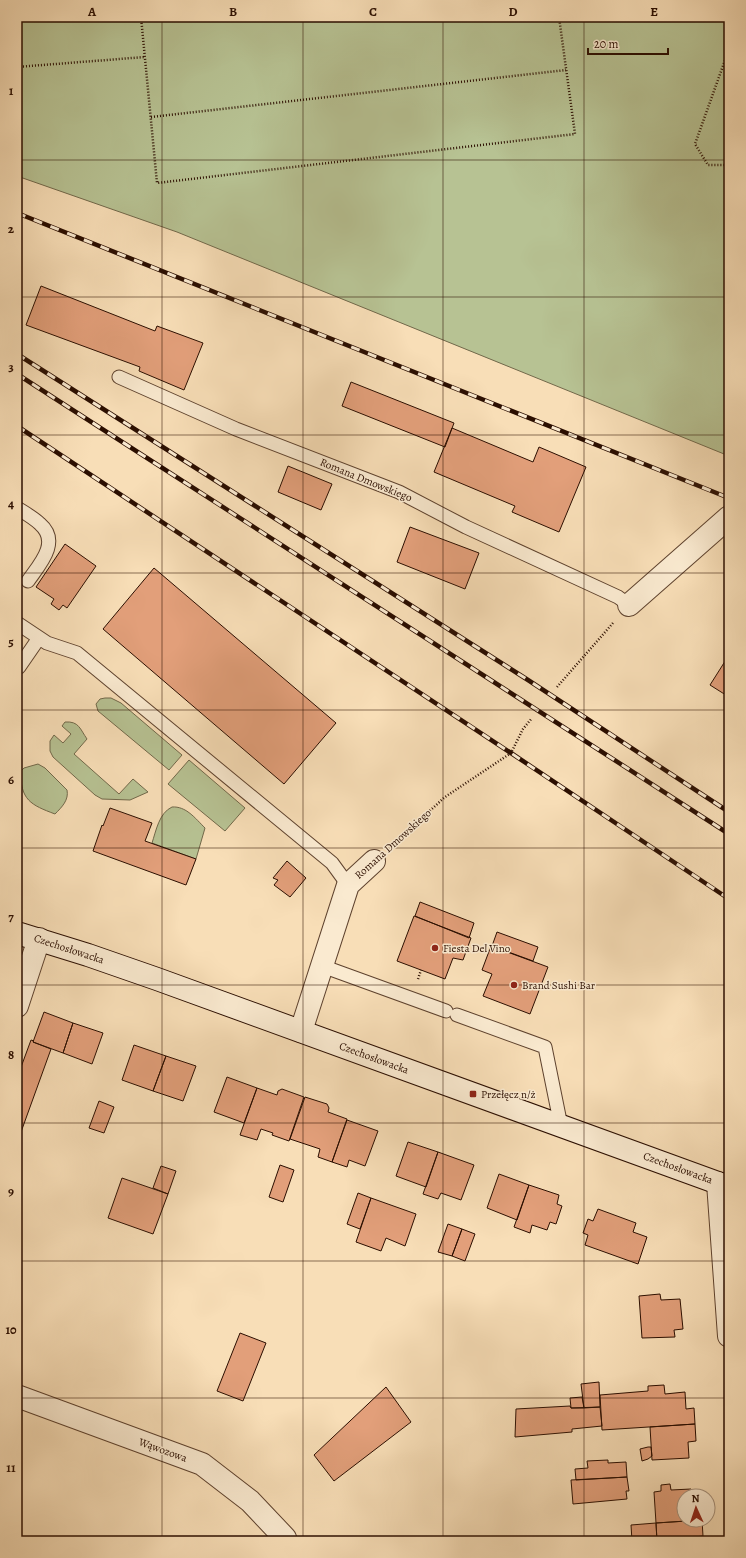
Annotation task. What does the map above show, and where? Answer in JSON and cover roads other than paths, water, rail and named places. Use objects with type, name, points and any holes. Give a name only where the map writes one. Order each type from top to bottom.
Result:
[{"type":"street","points":[[630,605],[729,517]]},
{"type":"street","name":"Romana Dmowskiego","points":[[301,1031],[348,885],[374,861]]},
{"type":"street","name":"Czechosłowacka","points":[[17,933],[102,959],[724,1185]]},
{"type":"street","points":[[17,1006],[39,939]]},
{"type":"street","points":[[724,1185],[729,1336]]},
{"type":"street","name":"Wąwozowa","points":[[17,1396],[202,1464],[250,1501],[285,1538],[286,1541]]},
{"type":"lane","name":"Romana Dmowskiego","points":[[120,377],[236,429],[399,492],[466,527],[618,597],[630,605]]},
{"type":"lane","points":[[17,508],[41,524],[49,540],[49,548],[46,555],[28,581]]},
{"type":"lane","points":[[17,623],[47,643],[78,652],[302,840],[332,863],[348,885]]},
{"type":"lane","points":[[17,666],[19,667],[39,638]]},
{"type":"lane","points":[[322,966],[545,1048],[561,1126]]},
{"type":"railway","points":[[17,213],[729,498]]},
{"type":"railway","points":[[17,354],[528,680],[729,812]]},
{"type":"railway","points":[[17,374],[729,834]]},
{"type":"railway","points":[[17,426],[729,899]]},
{"type":"place","name":"Fiesta Del Vino","points":[[435,948]]},
{"type":"place","name":"Brand Sushi Bar","points":[[514,985]]},
{"type":"place","name":"Przełęcz n/ż","points":[[473,1094]]}]
